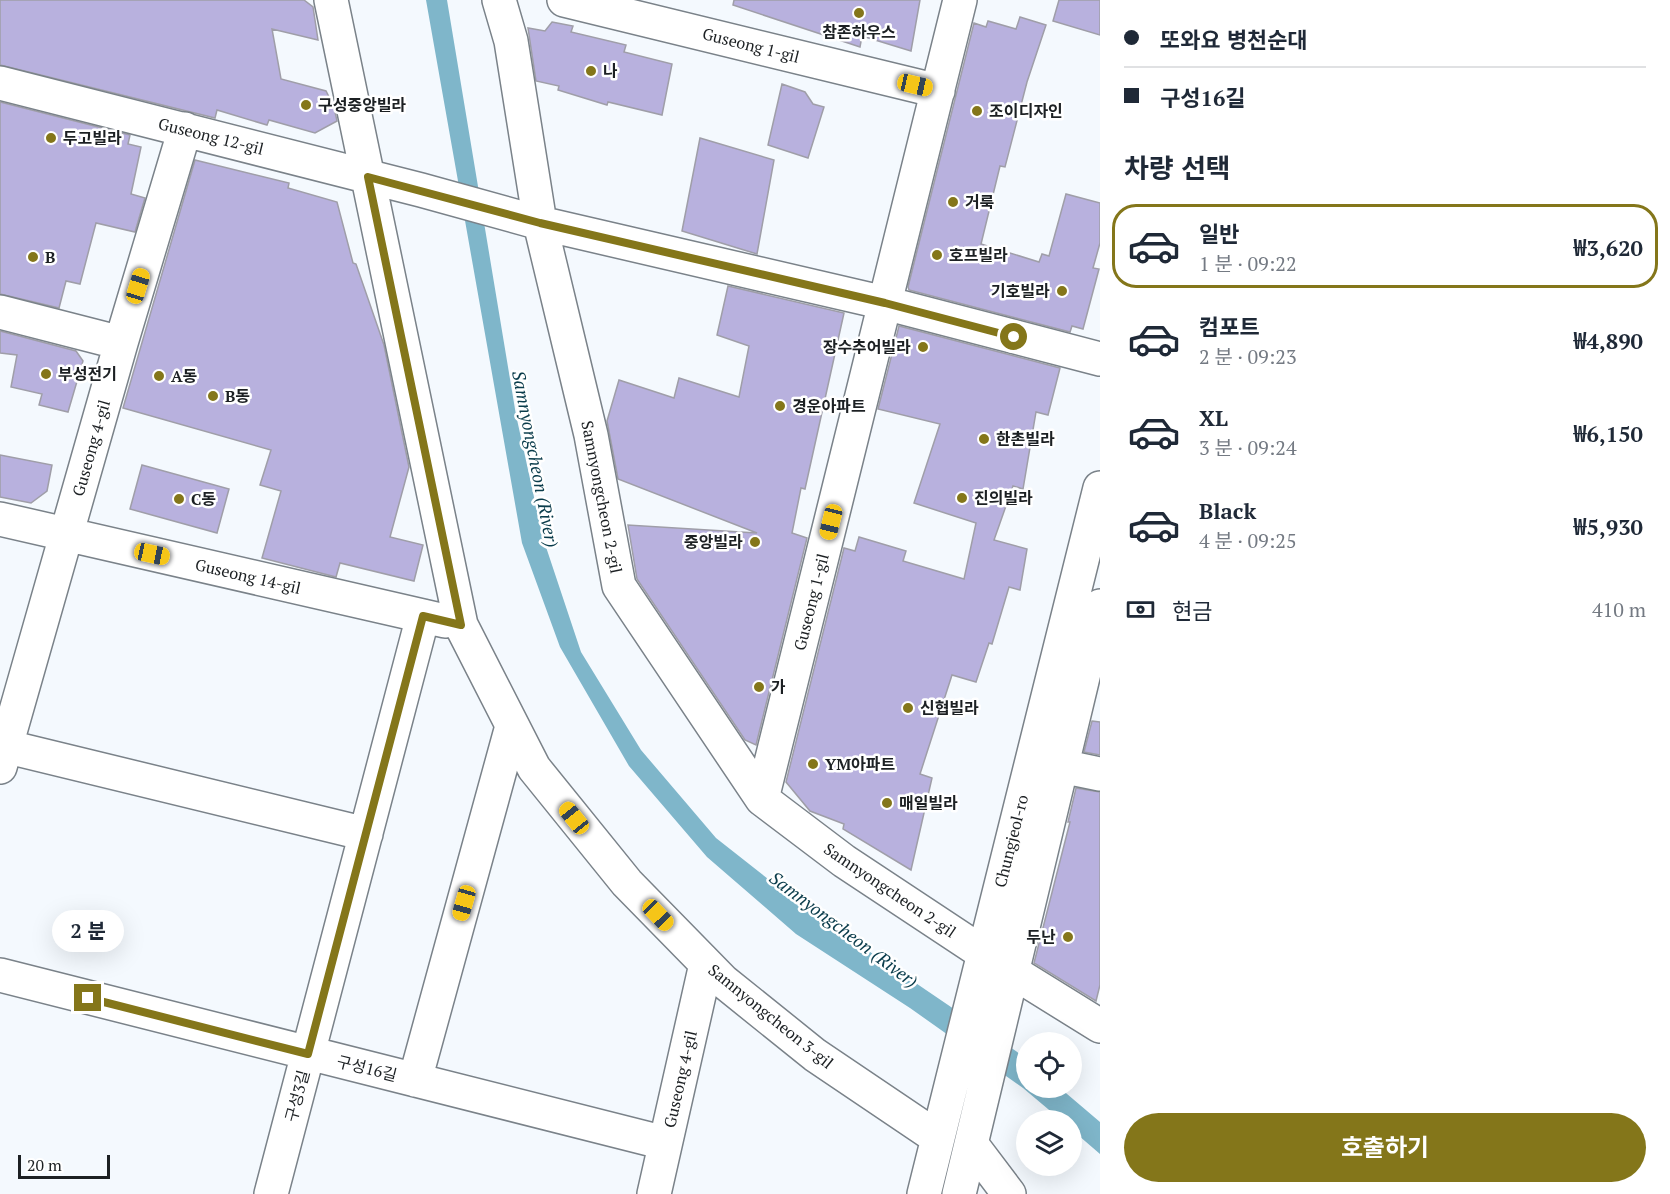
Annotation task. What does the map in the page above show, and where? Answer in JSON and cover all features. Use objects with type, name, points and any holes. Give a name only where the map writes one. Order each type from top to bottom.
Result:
[{"type":"street","name":"Samnyongcheon 3-gil","points":[[331,0],[461,625],[534,768],[627,883],[723,981],[815,1055],[941,1128]]},
{"type":"street","name":"Samnyongcheon 2-gil","points":[[499,0],[511,41],[537,221],[591,435],[620,586],[762,799],[979,966]]},
{"type":"street","name":"Guseong 1-gil","points":[[564,0],[938,91]]},
{"type":"street","name":"Guseong 1-gil","points":[[762,799],[960,0]]},
{"type":"street","name":"Guseong 12-gil","points":[[0,83],[537,221]]},
{"type":"street","name":"Guseong 4-gil","points":[[2,753],[121,343],[186,129]]},
{"type":"street","points":[[537,221],[885,303],[1100,359]]},
{"type":"street","points":[[0,312],[121,343]]},
{"type":"street","name":"Chungjeol-ro","points":[[924,1194],[1100,488]]},
{"type":"street","name":"Guseong 14-gil","points":[[0,519],[461,625]]},
{"type":"street","name":"Chungjeol-ro","points":[[972,1145],[1100,606]]},
{"type":"street","name":"구성3길","points":[[271,1194],[423,616]]},
{"type":"street","points":[[415,1080],[512,726]]},
{"type":"street","points":[[2,753],[366,834]]},
{"type":"street","points":[[1061,766],[1100,774]]},
{"type":"street","name":"Guseong 4-gil","points":[[654,1194],[706,964]]},
{"type":"street","name":"구성16길","points":[[0,975],[665,1143]]},
{"type":"street","points":[[1010,987],[1100,1026]]},
{"type":"street","points":[[959,1194],[972,1145]]},
{"type":"street","points":[[972,1145],[1009,1194]]},
{"type":"water","points":[[426,0],[447,0],[516,415],[543,538],[581,652],[641,750],[716,838],[801,905],[1016,1051],[1016,1083],[910,1008],[796,934],[707,857],[629,766],[560,647],[522,543]]},
{"type":"water","points":[[1035,1098],[1072,1098],[1100,1122],[1100,1154],[1082,1138],[1082,1110],[1049,1110]]},
{"type":"building","points":[[0,0],[304,0],[313,7],[318,40],[272,29],[281,79],[326,91],[334,107],[337,121],[315,133],[269,120],[267,125],[217,110],[215,118],[0,65]]},
{"type":"building","name":"참존하우스","points":[[734,0],[920,0],[911,51],[862,36],[860,47],[733,5]]},
{"type":"building","points":[[1059,0],[1100,0],[1100,35],[1053,21]]},
{"type":"building","points":[[1020,17],[1046,25],[1027,82],[1005,167],[1000,166],[981,244],[1039,262],[1042,254],[1049,256],[1066,194],[1100,203],[1100,243],[1093,268],[1099,269],[1083,329],[1072,326],[1070,332],[909,290],[908,287],[974,23],[986,27],[988,21],[1016,29]]},
{"type":"building","points":[[552,22],[573,26],[571,32],[626,45],[624,52],[672,64],[662,115],[608,102],[607,105],[558,90],[559,86],[536,81],[528,28],[545,31]]},
{"type":"building","points":[[782,84],[805,92],[813,104],[824,107],[808,158],[768,145]]},
{"type":"building","points":[[0,102],[130,135],[128,144],[141,147],[131,194],[145,198],[135,232],[96,223],[80,284],[66,281],[59,308],[0,294]]},
{"type":"building","points":[[700,138],[774,160],[757,254],[682,231]]},
{"type":"building","points":[[195,160],[289,183],[288,188],[337,202],[353,263],[356,264],[384,345],[409,467],[390,537],[423,545],[414,581],[340,563],[336,577],[262,558],[281,491],[260,485],[271,450],[123,408]]},
{"type":"building","points":[[728,286],[844,313],[805,489],[801,488],[792,533],[807,538],[756,745],[745,740],[637,579],[628,525],[757,533],[618,479],[607,421],[619,380],[674,398],[679,378],[739,397],[749,346],[717,335]]},
{"type":"building","points":[[899,326],[1060,368],[1048,415],[1036,412],[1023,489],[1013,486],[994,540],[1027,549],[1020,590],[1009,587],[992,644],[989,643],[976,682],[952,675],[920,774],[932,778],[911,870],[843,829],[844,824],[810,811],[786,782],[844,548],[855,551],[859,537],[906,551],[903,561],[964,579],[976,523],[914,503],[940,424],[878,409]]},
{"type":"building","name":"부성전기","points":[[0,331],[76,351],[83,361],[68,412],[39,405],[42,394],[11,387],[17,355],[0,353]]},
{"type":"building","points":[[0,455],[52,465],[47,491],[31,503],[0,497]]},
{"type":"building","name":"C동","points":[[142,465],[229,489],[217,533],[130,509]]},
{"type":"building","points":[[1092,721],[1100,722],[1100,755],[1084,752]]},
{"type":"building","points":[[1076,788],[1100,792],[1100,985],[1096,1001],[1034,963],[1070,822],[1068,822]]},
{"type":"place","name":"참존하우스","points":[[859,13]]},
{"type":"place","name":"나","points":[[591,71]]},
{"type":"place","name":"구성중앙빌라","points":[[306,105]]},
{"type":"place","name":"조이디자인","points":[[977,111]]},
{"type":"place","name":"두고빌라","points":[[51,138]]},
{"type":"place","name":"거룩","points":[[953,202]]},
{"type":"place","name":"호프빌라","points":[[937,255]]},
{"type":"place","name":"B","points":[[33,257]]},
{"type":"place","name":"기호빌라","points":[[1062,291]]},
{"type":"place","name":"장수추어빌라","points":[[923,347]]},
{"type":"place","name":"부성전기","points":[[46,374]]},
{"type":"place","name":"A동","points":[[159,376]]},
{"type":"place","name":"B동","points":[[213,396]]},
{"type":"place","name":"경운아파트","points":[[780,406]]},
{"type":"place","name":"한촌빌라","points":[[984,439]]},
{"type":"place","name":"진의빌라","points":[[962,498]]},
{"type":"place","name":"C동","points":[[179,499]]},
{"type":"place","name":"중앙빌라","points":[[755,542]]},
{"type":"place","name":"가","points":[[759,687]]},
{"type":"place","name":"신협빌라","points":[[908,708]]},
{"type":"place","name":"YM아파트","points":[[813,764]]},
{"type":"place","name":"매일빌라","points":[[887,803]]},
{"type":"place","name":"두난","points":[[1068,937]]},
{"type":"route","points":[[88,998],[308,1054],[423,616],[461,625],[368,177],[533,219],[540,223],[885,303],[1014,337]]},
{"type":"water label","name":"Samnyongcheon (River)","points":[[536,459]]},
{"type":"water label","name":"Samnyongcheon (River)","points":[[844,929]]}]
